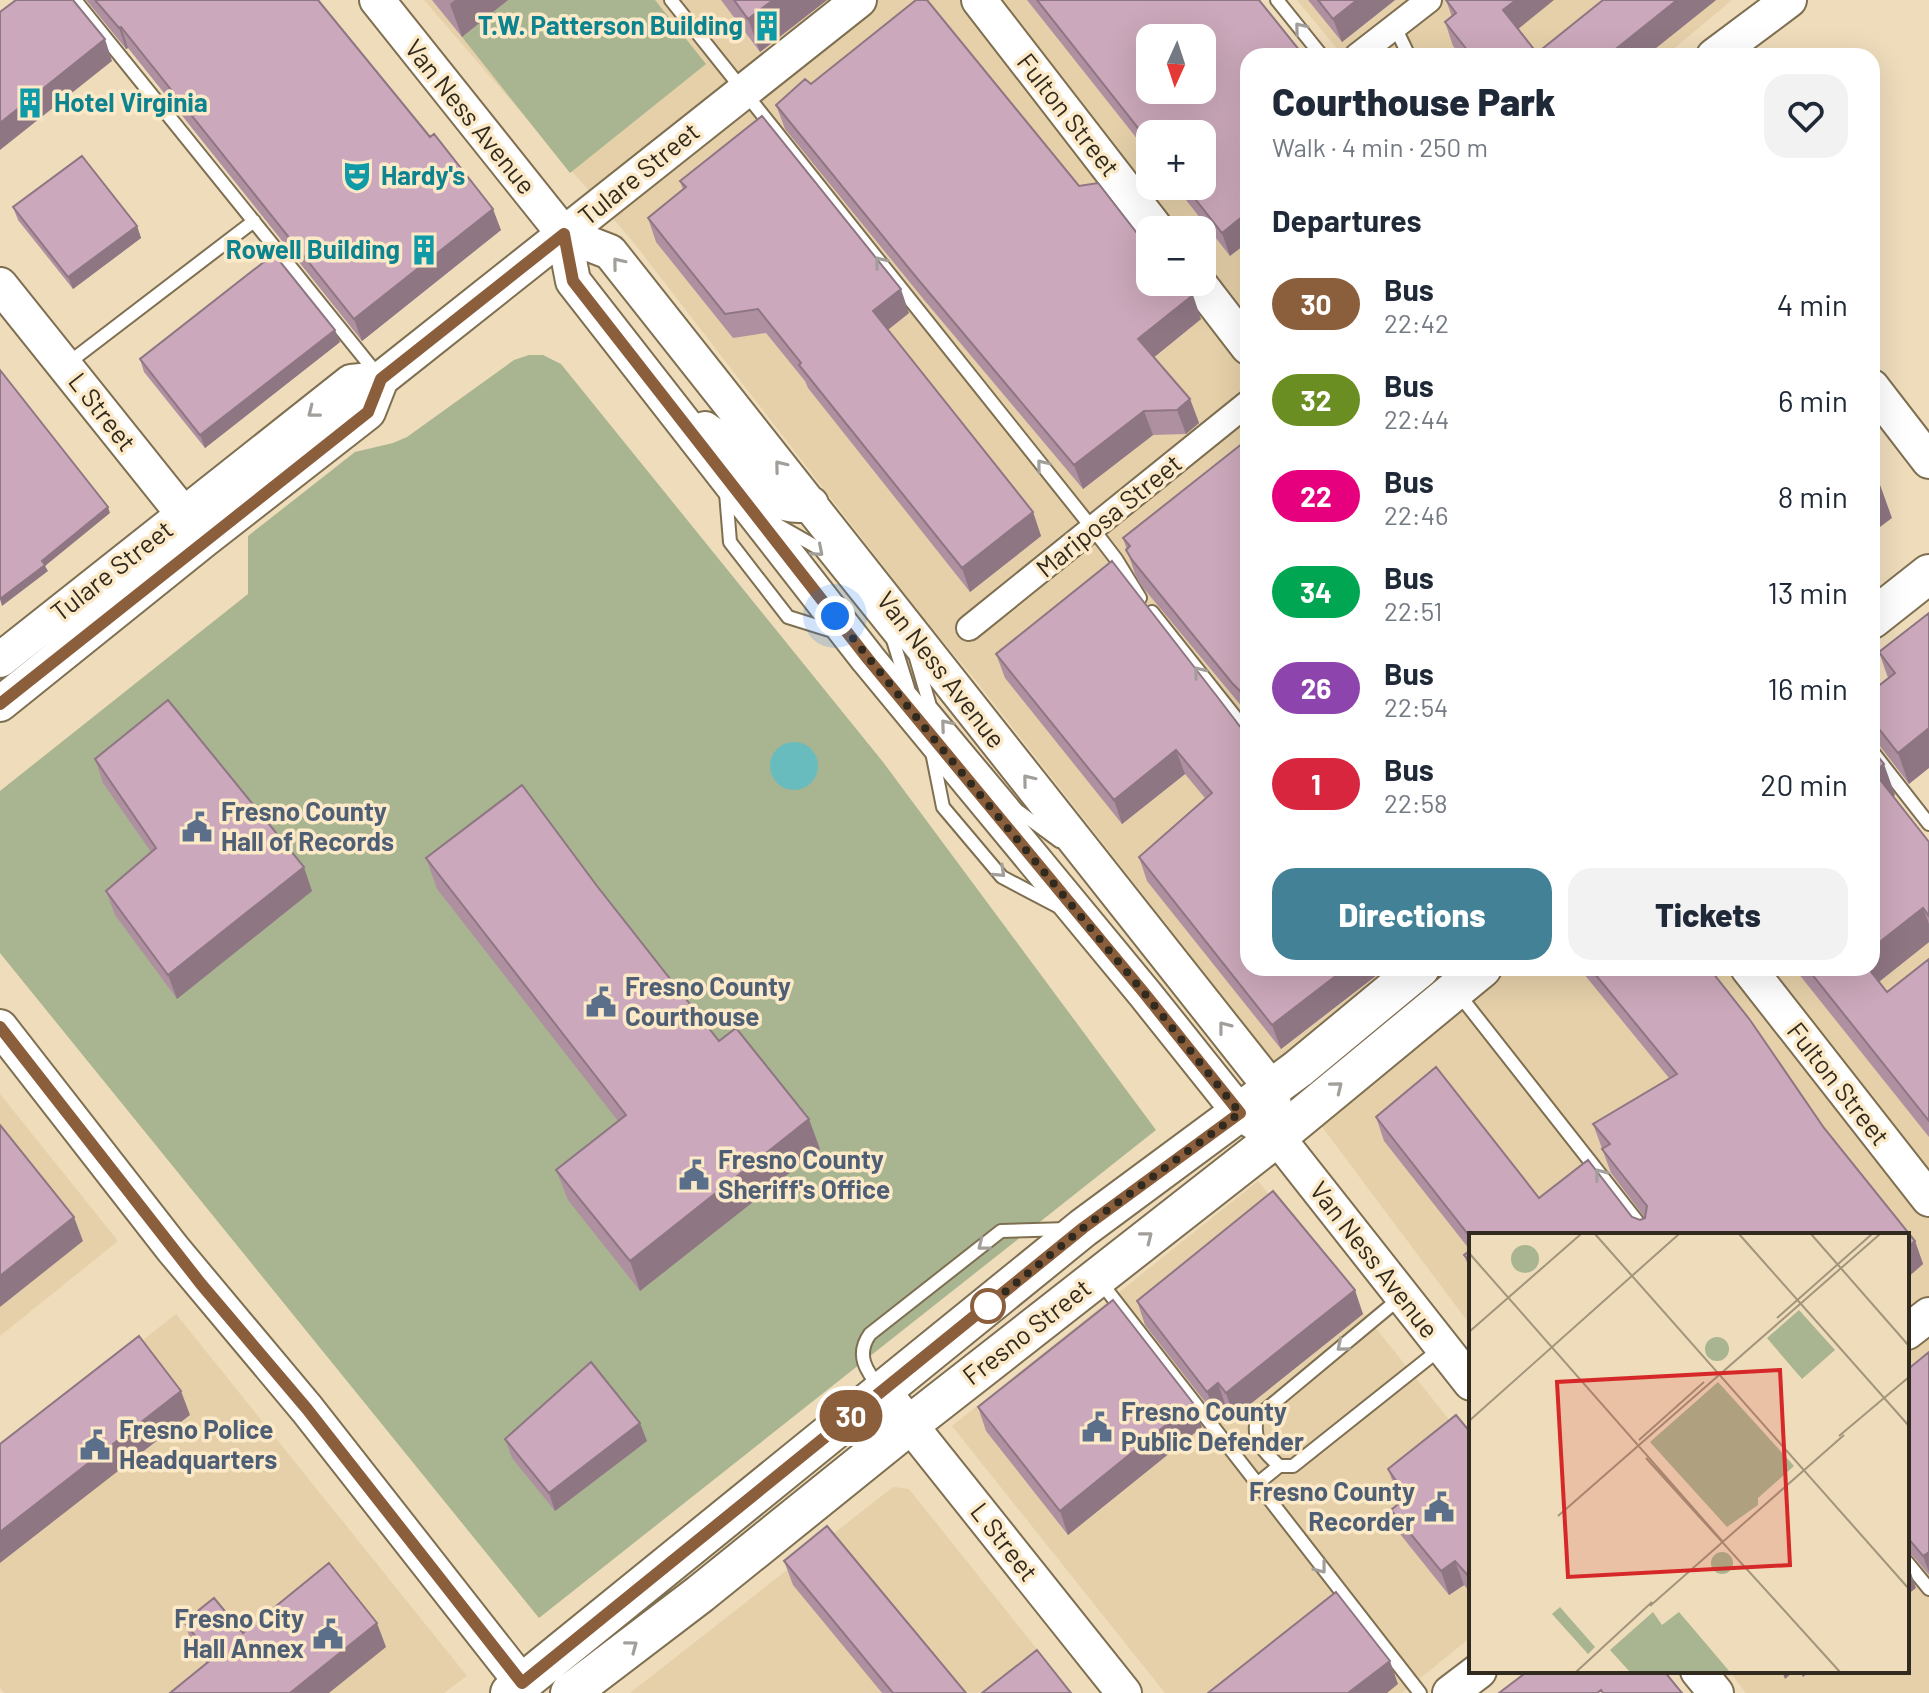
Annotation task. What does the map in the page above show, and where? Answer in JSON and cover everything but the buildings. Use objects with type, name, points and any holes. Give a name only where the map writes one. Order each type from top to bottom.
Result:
[{"type":"main road","name":"Van Ness Avenue","points":[[377,0],[564,234],[573,281],[851,637],[1240,1113],[1277,1137],[1469,1380]]},
{"type":"main road","name":"Tulare Street","points":[[0,704],[351,382],[381,379],[859,0]]},
{"type":"main road","name":"Fulton Street","points":[[979,0],[1146,216]]},
{"type":"main road","points":[[1725,48],[1789,0]]},
{"type":"main road","name":"Van Ness Avenue","points":[[564,234],[610,252],[816,501],[907,628],[1272,1089]]},
{"type":"main road","name":"L Street","points":[[0,285],[194,527]]},
{"type":"main road","points":[[1209,296],[1240,337]]},
{"type":"main road","points":[[1880,397],[1929,461]]},
{"type":"main road","points":[[663,398],[742,457],[773,498],[797,507],[816,501]]},
{"type":"main road","name":"Tulare Street","points":[[0,660],[194,527]]},
{"type":"main road","points":[[1880,613],[1929,574]]},
{"type":"main road","name":"Fresno Street","points":[[520,1690],[1083,1228],[1272,1089],[1410,976]]},
{"type":"main road","name":"Fulton Street","points":[[1754,976],[1929,1199]]},
{"type":"main road","name":"Fresno Street","points":[[570,1693],[700,1594],[910,1424],[1277,1137],[1468,979]]},
{"type":"main road","points":[[0,1027],[182,1260],[317,1421],[520,1690]]},
{"type":"main road","points":[[1272,1089],[1277,1137]]},
{"type":"main road","points":[[1909,1330],[1929,1315]]},
{"type":"main road","name":"L Street","points":[[883,1391],[1124,1693]]},
{"type":"main road","points":[[700,1594],[728,1551],[838,1458],[842,1450],[837,1427]]},
{"type":"main road","points":[[1450,1693],[1476,1673]]},
{"type":"main road","points":[[1700,1673],[1716,1693]]},
{"type":"street","points":[[1367,48],[1429,0]]},
{"type":"street","name":"Mariposa Street","points":[[969,628],[1240,410]]},
{"type":"lane","points":[[75,0],[381,379]]},
{"type":"lane","points":[[671,0],[1093,529],[1116,559],[1133,589],[1240,723]]},
{"type":"lane","points":[[1277,0],[1316,48]]},
{"type":"lane","points":[[1395,27],[1405,48]]},
{"type":"lane","points":[[65,366],[254,221]]},
{"type":"lane","points":[[725,474],[730,542],[788,617],[851,637]]},
{"type":"lane","points":[[753,510],[820,549],[893,640],[922,725]]},
{"type":"lane","points":[[1880,761],[1929,824]]},
{"type":"lane","points":[[1468,979],[1647,1233]]},
{"type":"lane","points":[[883,1391],[867,1372],[862,1356],[862,1344],[870,1334],[1001,1231],[1083,1228]]},
{"type":"lane","points":[[1097,1277],[1420,1693]]},
{"type":"lane","points":[[1279,1466],[1261,1448],[1254,1432],[1257,1417],[1403,1296]]},
{"type":"lane","points":[[1256,1485],[1279,1466],[1293,1466],[1443,1347]]},
{"type":"lane","points":[[1909,1564],[1929,1589]]},
{"type":"shaded area","points":[[424,0],[1260,0],[1299,48],[1240,48],[1240,976],[1880,976],[1880,779],[1929,840],[1929,1693],[1746,1693],[1731,1673],[1909,1673],[1909,1233],[1469,1233],[1469,1323],[1266,1052],[921,615],[634,243]]},
{"type":"shaded area","points":[[1297,0],[1732,0],[1675,48],[1336,48]]},
{"type":"shaded area","points":[[0,1094],[118,1241],[0,1336]]},
{"type":"shaded area","points":[[1258,1181],[1469,1445],[1469,1639],[1402,1693],[1165,1693],[952,1426]]},
{"type":"shaded area","points":[[176,1314],[467,1676],[444,1693],[4,1693],[0,1688],[0,1453]]},
{"type":"shaded area","points":[[893,1487],[909,1489],[1072,1693],[630,1693]]},
{"type":"green space","points":[[508,0],[655,0],[706,64],[570,173],[462,37]]},
{"type":"green space","points":[[543,355],[561,364],[883,762],[1156,1130],[539,1618],[0,953],[0,791],[248,594],[248,536],[355,452],[407,437],[514,360]]},
{"type":"water","points":[[794,742],[811,749],[818,766],[811,783],[794,790],[777,783],[770,766],[777,749]]},
{"type":"bus line","name":"30","points":[[0,704],[368,412],[381,379],[564,234],[573,281],[868,659],[1240,1113],[1083,1228],[522,1683],[307,1409],[201,1284],[0,1027]]},
{"type":"place","name":"T.W. Patterson Building","points":[[767,26]]},
{"type":"place","name":"Hotel Virginia","points":[[30,103]]},
{"type":"place","name":"Hardy's","points":[[357,176]]},
{"type":"place","name":"Rowell Building","points":[[424,250]]},
{"type":"place","name":"Fresno County Hall of Records","points":[[197,827]]},
{"type":"place","name":"Fresno County Courthouse","points":[[601,1002]]},
{"type":"place","name":"Fresno County Sheriff's Office","points":[[694,1175]]},
{"type":"place","name":"Fresno County Public Defender","points":[[1097,1427]]},
{"type":"place","name":"Fresno Police Headquarters","points":[[95,1445]]},
{"type":"place","name":"Fresno County Recorder","points":[[1439,1507]]},
{"type":"place","name":"Fresno City Hall Annex","points":[[328,1634]]},
{"type":"route","points":[[835,616],[1240,1113],[1083,1228],[988,1306]]}]
